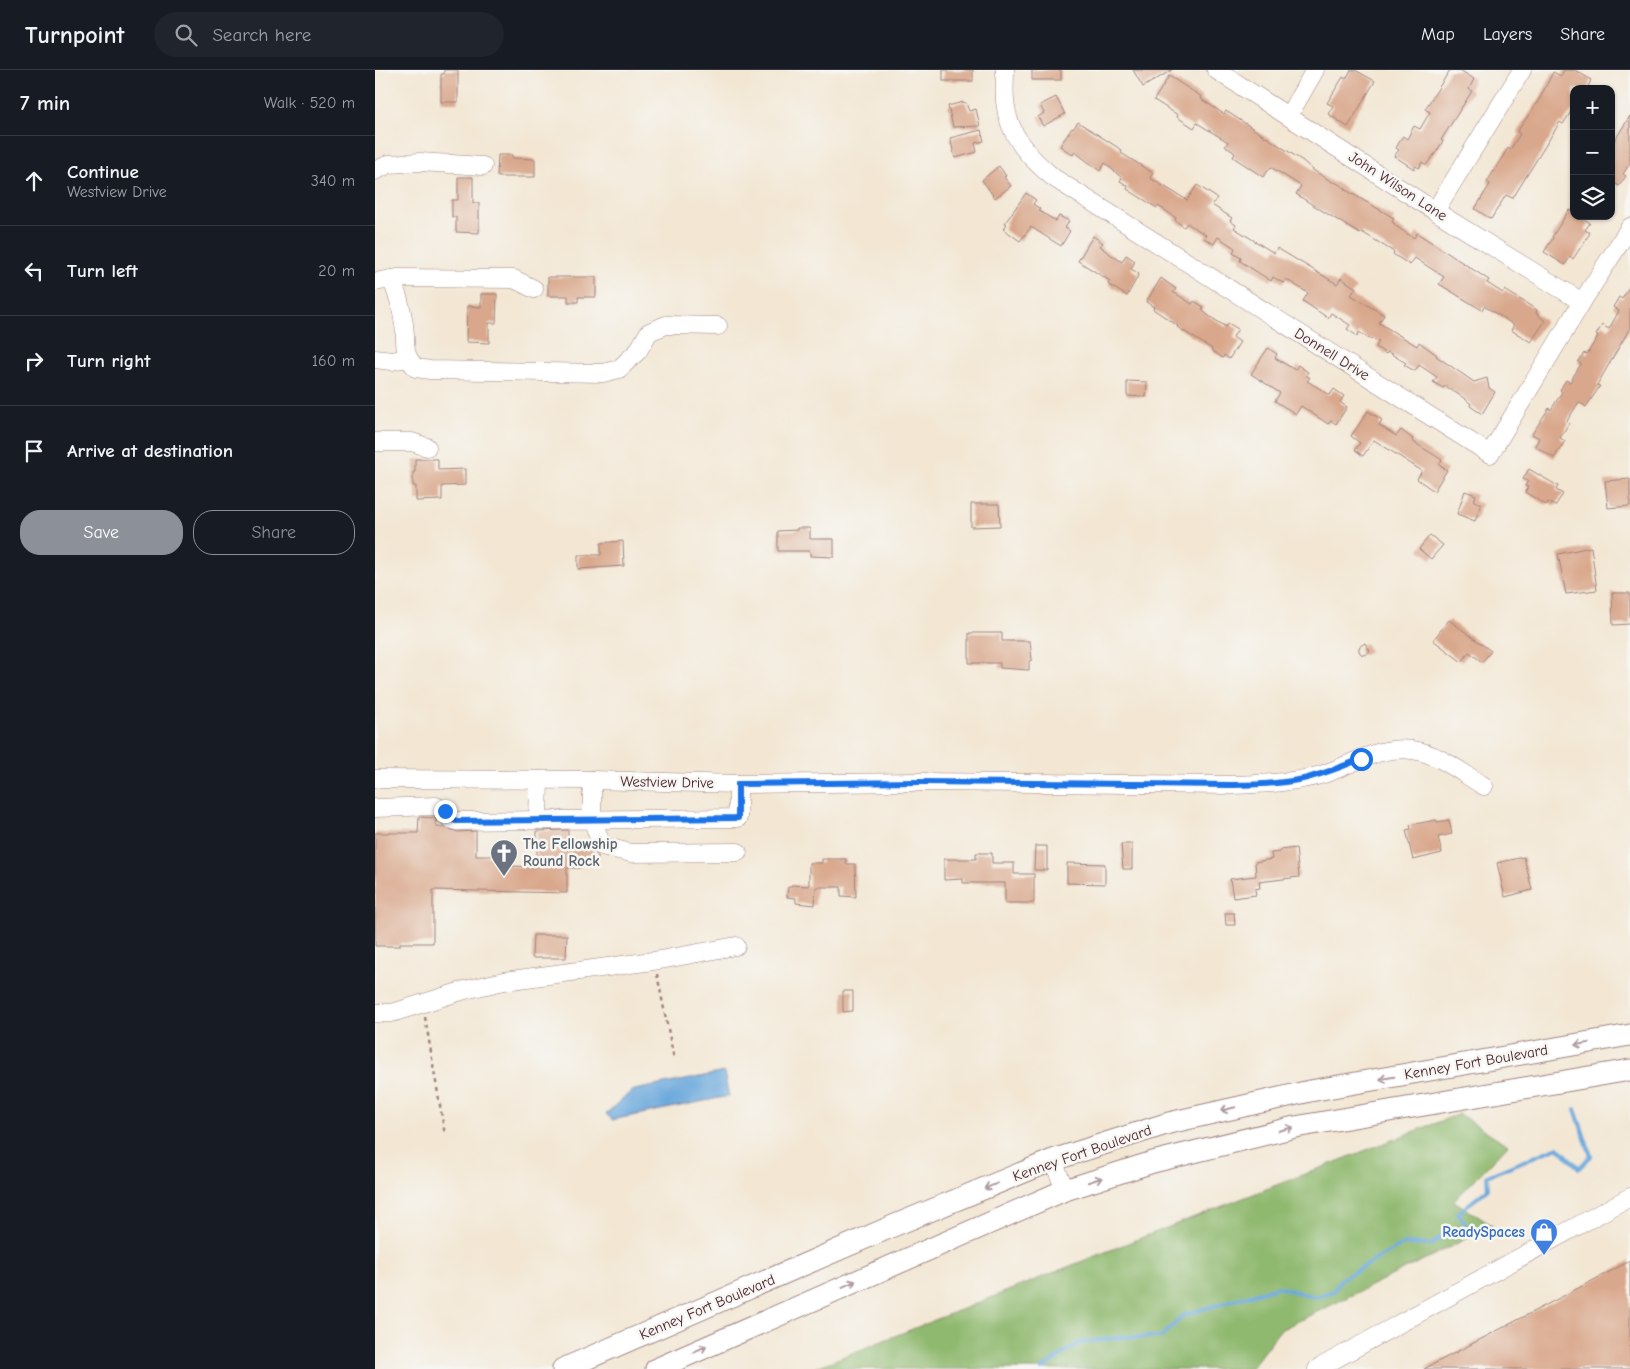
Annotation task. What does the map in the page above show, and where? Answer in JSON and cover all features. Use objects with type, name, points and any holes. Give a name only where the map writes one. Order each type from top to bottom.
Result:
[{"type":"main road","name":"Kenney Fort Boulevard","points":[[563,1369],[893,1226],[1053,1160],[1169,1123],[1310,1091],[1630,1035]]},
{"type":"main road","name":"Kenney Fort Boulevard","points":[[656,1369],[1065,1190],[1153,1162],[1295,1127],[1630,1070]]},
{"type":"street","name":"Donnell Drive","points":[[1005,70],[1005,102],[1011,127],[1020,146],[1054,178],[1490,454],[1630,227]]},
{"type":"street","name":"John Wilson Lane","points":[[1216,70],[1435,211],[1582,302]]},
{"type":"street","points":[[1289,116],[1315,70]]},
{"type":"street","points":[[1435,211],[1522,70]]},
{"type":"street","points":[[375,171],[389,164],[420,162],[483,166]]},
{"type":"street","points":[[383,281],[397,278],[514,280],[534,289]]},
{"type":"street","points":[[383,281],[397,292],[404,324],[407,358],[416,368],[430,370],[603,373],[619,369],[638,351],[649,332],[666,325],[718,326]]},
{"type":"street","points":[[375,359],[392,361],[407,358]]},
{"type":"street","points":[[375,442],[412,442],[427,447]]},
{"type":"street","name":"Westview Drive","points":[[381,779],[592,780],[738,784],[929,782],[1269,784],[1324,774],[1376,754],[1400,749],[1426,753],[1484,786]]},
{"type":"street","points":[[381,779],[381,808],[435,806],[445,811],[450,819],[457,821],[738,818],[738,784]]},
{"type":"street","points":[[538,820],[539,780]]},
{"type":"street","points":[[592,780],[592,819],[602,846],[631,853],[738,852]]},
{"type":"street","points":[[375,1013],[392,1013],[504,980],[660,960],[736,946]]},
{"type":"street","points":[[1053,1160],[1065,1190]]},
{"type":"street","points":[[1317,1369],[1630,1197]]},
{"type":"path","points":[[656,968],[674,1059]]},
{"type":"path","points":[[424,1012],[445,1136]]},
{"type":"green space","points":[[1459,1114],[1508,1145],[1454,1201],[1493,1226],[1280,1330],[1250,1369],[812,1369],[1138,1239]]},
{"type":"water","points":[[724,1072],[729,1096],[612,1120],[606,1114],[634,1090]]},
{"type":"building","points":[[444,70],[458,70],[458,102],[441,102],[441,74],[444,74]]},
{"type":"building","points":[[943,70],[973,70],[973,81],[943,81]]},
{"type":"building","points":[[1032,70],[1061,70],[1061,80],[1032,80]]},
{"type":"building","points":[[1133,70],[1172,70],[1143,87]]},
{"type":"building","points":[[1351,70],[1355,70],[1375,81],[1348,127],[1328,114],[1333,106],[1327,103],[1343,77],[1346,79]]},
{"type":"building","points":[[1450,70],[1460,70],[1474,79],[1469,89],[1472,91],[1441,140],[1443,141],[1437,151],[1426,165],[1422,162],[1419,168],[1416,166],[1414,169],[1394,156],[1399,150],[1396,148],[1403,136],[1407,139],[1414,126],[1420,129],[1430,112],[1425,109]]},
{"type":"building","points":[[1564,70],[1575,70],[1591,80],[1589,85],[1570,85],[1570,113],[1563,124],[1560,122],[1516,193],[1512,198],[1506,195],[1491,219],[1475,209],[1490,184],[1487,182],[1508,148],[1510,150],[1520,134],[1517,132],[1540,98],[1553,72],[1561,76]]},
{"type":"building","points":[[1169,76],[1224,114],[1226,111],[1303,161],[1313,170],[1394,218],[1392,222],[1394,225],[1414,238],[1417,233],[1489,280],[1487,283],[1503,293],[1505,290],[1537,310],[1536,313],[1545,321],[1531,342],[1511,330],[1514,325],[1484,306],[1482,310],[1439,284],[1444,277],[1415,258],[1410,265],[1393,254],[1394,252],[1362,232],[1360,234],[1296,194],[1301,186],[1271,167],[1263,177],[1233,157],[1235,153],[1225,146],[1228,142],[1197,123],[1194,128],[1177,117],[1178,115],[1154,100]]},
{"type":"building","points":[[1056,97],[1065,114],[1043,126],[1038,117],[1044,113],[1040,105]]},
{"type":"building","points":[[966,103],[969,111],[976,109],[980,126],[953,127],[948,106]]},
{"type":"building","points":[[1630,116],[1630,163],[1623,174],[1626,176],[1619,186],[1615,184],[1615,140]]},
{"type":"building","points":[[1078,122],[1153,173],[1150,178],[1187,200],[1197,185],[1217,198],[1212,205],[1232,218],[1230,221],[1236,225],[1234,228],[1274,253],[1277,248],[1337,284],[1341,278],[1356,288],[1351,295],[1384,315],[1379,323],[1417,346],[1419,342],[1474,382],[1487,378],[1489,388],[1495,392],[1482,414],[1470,406],[1471,404],[1464,398],[1445,386],[1443,388],[1433,382],[1437,377],[1419,365],[1415,371],[1404,365],[1406,363],[1376,347],[1379,341],[1368,338],[1359,332],[1357,336],[1347,329],[1350,325],[1331,313],[1328,318],[1303,301],[1308,293],[1286,279],[1283,283],[1273,277],[1271,281],[1240,261],[1241,258],[1233,253],[1235,248],[1218,237],[1214,244],[1204,238],[1206,235],[1187,223],[1184,227],[1166,211],[1158,206],[1157,208],[1127,189],[1128,186],[1120,181],[1122,178],[1105,163],[1100,171],[1075,152],[1073,155],[1060,146]]},
{"type":"building","points":[[981,130],[984,141],[975,143],[977,152],[955,158],[950,138]]},
{"type":"building","points":[[498,155],[512,155],[512,158],[535,159],[535,177],[497,176]]},
{"type":"building","points":[[999,166],[1011,186],[995,198],[982,180]]},
{"type":"building","points":[[458,177],[473,177],[473,203],[479,203],[479,233],[456,232],[456,217],[452,217],[452,200],[458,200]]},
{"type":"building","points":[[1026,193],[1036,200],[1033,204],[1040,209],[1039,211],[1056,221],[1059,216],[1069,221],[1065,228],[1070,231],[1061,246],[1031,227],[1020,241],[1003,229],[1007,224],[1005,223]]},
{"type":"building","points":[[1569,210],[1570,220],[1586,220],[1590,223],[1585,230],[1590,233],[1573,259],[1570,257],[1565,265],[1544,252]]},
{"type":"building","points":[[1093,236],[1103,243],[1100,246],[1103,249],[1122,262],[1126,255],[1135,261],[1131,269],[1139,274],[1127,296],[1108,284],[1110,281],[1078,261]]},
{"type":"building","points":[[548,277],[596,277],[596,297],[578,297],[578,302],[568,302],[568,296],[548,296]]},
{"type":"building","points":[[1161,278],[1176,289],[1173,292],[1192,304],[1194,301],[1204,307],[1202,310],[1209,316],[1226,327],[1228,323],[1238,329],[1233,337],[1240,342],[1229,359],[1224,355],[1223,358],[1177,327],[1146,302]]},
{"type":"building","points":[[1630,286],[1630,328],[1597,385],[1600,386],[1586,407],[1579,402],[1567,421],[1569,423],[1560,438],[1565,441],[1554,458],[1535,446],[1539,438],[1532,434],[1549,408],[1551,410],[1562,392],[1560,390],[1566,380],[1570,382],[1581,364],[1578,362],[1584,353],[1587,354],[1598,336],[1596,335],[1602,325],[1609,329],[1619,311],[1613,307],[1619,297],[1622,299]]},
{"type":"building","points":[[481,294],[497,294],[496,323],[489,323],[489,343],[466,342],[467,306],[481,307]]},
{"type":"building","points":[[1268,348],[1277,354],[1275,358],[1295,370],[1298,365],[1308,372],[1306,375],[1310,378],[1307,381],[1330,395],[1334,389],[1344,396],[1340,402],[1347,407],[1336,424],[1331,421],[1328,424],[1301,406],[1296,414],[1275,401],[1280,393],[1251,374]]},
{"type":"building","points":[[1127,381],[1147,382],[1146,397],[1127,396]]},
{"type":"building","points":[[1368,411],[1382,420],[1379,425],[1396,436],[1401,430],[1413,439],[1412,441],[1442,460],[1439,465],[1447,470],[1434,491],[1417,479],[1422,471],[1374,440],[1363,456],[1355,450],[1360,443],[1351,436]]},
{"type":"building","points":[[415,459],[438,459],[438,470],[465,469],[465,485],[442,486],[442,500],[416,501],[416,486],[413,486]]},
{"type":"building","points":[[1529,469],[1558,486],[1556,490],[1563,494],[1555,506],[1548,502],[1546,505],[1525,492],[1528,487],[1525,486],[1528,481],[1523,479]]},
{"type":"building","points":[[1630,479],[1630,506],[1608,508],[1605,481]]},
{"type":"building","points":[[1465,491],[1476,495],[1474,501],[1482,504],[1475,521],[1457,514]]},
{"type":"building","points":[[971,504],[999,504],[1000,526],[971,527]]},
{"type":"building","points":[[797,528],[810,528],[810,539],[834,539],[834,557],[810,556],[810,551],[778,551],[778,531],[797,530]]},
{"type":"building","points":[[1430,535],[1443,545],[1431,559],[1419,549]]},
{"type":"building","points":[[623,541],[624,566],[578,569],[578,555],[601,555],[601,543]]},
{"type":"building","points":[[1591,547],[1597,590],[1566,594],[1558,554]]},
{"type":"building","points":[[1612,593],[1630,593],[1630,624],[1613,625]]},
{"type":"building","points":[[1449,620],[1491,651],[1482,662],[1469,652],[1462,662],[1433,640]]},
{"type":"building","points":[[969,633],[1002,633],[1002,641],[1030,641],[1032,660],[1029,661],[1029,670],[1000,668],[1000,663],[969,663]]},
{"type":"building","points":[[1365,643],[1370,651],[1365,655],[1361,654],[1359,647]]},
{"type":"building","name":"The Fellowship Round Rock","points":[[419,817],[436,818],[436,827],[444,827],[457,832],[476,831],[476,856],[509,856],[509,866],[537,867],[537,831],[568,830],[568,841],[581,841],[581,848],[591,848],[598,856],[598,861],[581,861],[580,868],[567,868],[567,893],[433,890],[433,943],[400,943],[400,946],[375,946],[375,833],[418,833]]},
{"type":"building","points":[[1436,820],[1437,822],[1449,820],[1452,834],[1438,837],[1442,853],[1413,860],[1406,830],[1411,829],[1410,825]]},
{"type":"building","points":[[1121,844],[1132,844],[1132,869],[1123,869]]},
{"type":"building","points":[[1035,846],[1047,846],[1047,870],[1034,870]]},
{"type":"building","points":[[1296,848],[1299,877],[1259,882],[1260,888],[1255,889],[1256,895],[1233,898],[1230,879],[1256,876],[1255,862],[1272,859],[1271,853]]},
{"type":"building","points":[[976,853],[992,853],[992,863],[1014,863],[1014,874],[1034,874],[1034,903],[1005,903],[1005,883],[963,883],[963,879],[944,880],[944,859],[976,859]]},
{"type":"building","points":[[1524,857],[1532,890],[1505,897],[1497,863]]},
{"type":"building","points":[[822,859],[846,859],[846,864],[855,864],[856,897],[841,896],[841,887],[816,887],[815,905],[796,903],[796,898],[787,897],[788,887],[791,887],[791,885],[809,886],[809,863],[822,863]]},
{"type":"building","points":[[1067,863],[1105,864],[1105,884],[1067,883]]},
{"type":"building","points":[[1225,913],[1234,913],[1235,925],[1226,925]]},
{"type":"building","points":[[533,935],[567,935],[566,958],[532,958]]},
{"type":"building","points":[[843,991],[853,991],[853,1011],[843,1012]]},
{"type":"building","points":[[1630,1261],[1630,1369],[1424,1369]]},
{"type":"waterway","points":[[1042,1369],[1079,1343],[1122,1337],[1161,1337],[1184,1315],[1277,1287],[1316,1297],[1334,1291],[1341,1279],[1404,1244],[1431,1245],[1449,1230],[1462,1231],[1465,1223],[1458,1213],[1488,1189],[1487,1176],[1558,1147],[1579,1168],[1591,1156],[1575,1109]]},
{"type":"place","name":"The Fellowship Round Rock","points":[[504,877]]},
{"type":"place","name":"ReadySpaces","points":[[1544,1256]]},
{"type":"route","points":[[445,811],[450,819],[457,821],[738,818],[738,784],[920,782],[1269,784],[1324,774],[1361,759]]}]
